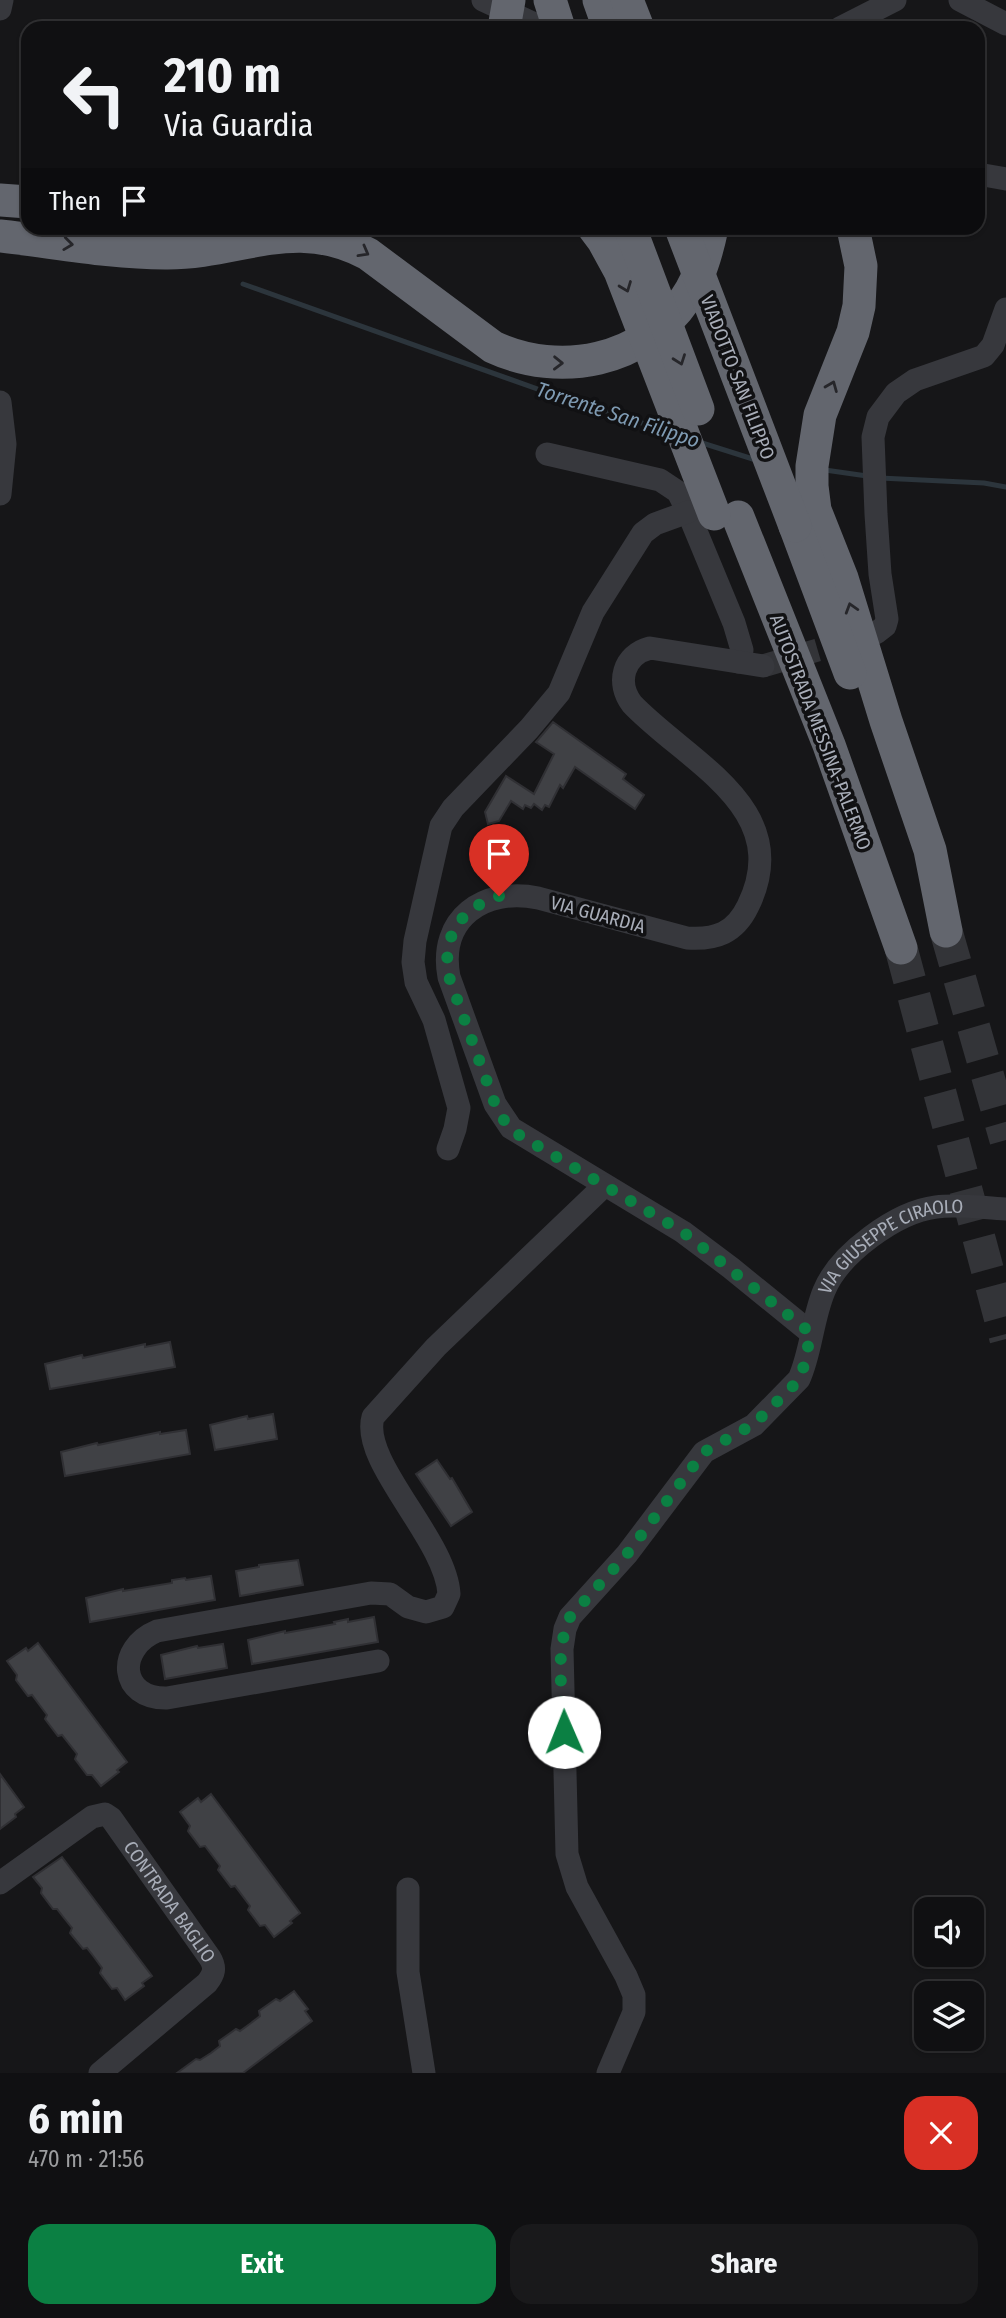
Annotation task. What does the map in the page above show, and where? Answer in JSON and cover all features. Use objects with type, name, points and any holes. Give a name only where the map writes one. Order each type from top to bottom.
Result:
[{"type":"highway","points":[[505,21],[509,0]]},
{"type":"highway","points":[[550,0],[557,21]]},
{"type":"highway","points":[[0,182],[21,183]]},
{"type":"highway","points":[[0,200],[21,202]]},
{"type":"highway","points":[[0,218],[21,220]]},
{"type":"highway","points":[[599,235],[620,271],[748,602],[790,687],[843,825],[884,901],[901,948]]},
{"type":"highway","points":[[632,235],[714,514]]},
{"type":"highway","name":"VIADOTTO SAN FILIPPO","points":[[684,235],[805,518]]},
{"type":"highway","points":[[0,236],[166,254],[284,236],[320,237],[368,254],[494,346],[537,362],[568,363],[595,360],[624,350],[665,324],[695,284],[710,235]]},
{"type":"highway","points":[[854,235],[860,266],[859,306],[853,332],[820,415],[813,451],[812,486],[805,518],[946,931]]},
{"type":"street","points":[[0,9],[2,0]]},
{"type":"street","points":[[483,0],[528,21]]},
{"type":"street","points":[[854,21],[895,0]]},
{"type":"street","points":[[960,0],[1006,24]]},
{"type":"street","points":[[985,175],[1006,178]]},
{"type":"street","points":[[876,633],[885,625],[887,618],[878,558],[873,437],[875,425],[883,408],[905,386],[925,375],[978,359],[988,352],[1006,309]]},
{"type":"street","points":[[0,402],[5,444],[0,494]]},
{"type":"street","points":[[547,454],[660,480],[714,514],[734,623],[742,650],[739,662]]},
{"type":"street","points":[[448,1149],[459,1108],[434,1020],[416,982],[414,971],[415,941],[441,825],[460,799],[554,699],[593,612],[643,534],[655,524],[714,514]]},
{"type":"street","name":"VIA GUARDIA","points":[[763,666],[650,648],[631,658],[624,671],[622,683],[632,704],[723,783],[751,820],[759,842],[758,875],[751,901],[734,928],[709,939],[687,938],[538,898],[499,896],[478,904],[465,914],[451,936],[446,956],[449,977],[500,1114],[519,1135],[683,1232],[811,1333]]},
{"type":"street","points":[[459,1108],[500,1114]]},
{"type":"street","points":[[378,1661],[167,1698],[145,1695],[136,1688],[128,1670],[129,1659],[138,1642],[157,1631],[371,1593],[390,1594],[416,1611],[435,1611],[443,1606],[449,1594],[444,1571],[430,1539],[378,1453],[370,1425],[373,1417],[436,1347],[604,1186]]},
{"type":"street","name":"VIA GIUSEPPE CIRAOLO","points":[[608,2073],[628,2030],[635,2003],[626,1976],[569,1868],[566,1843],[562,1649],[565,1629],[576,1609],[627,1554],[704,1452],[754,1424],[793,1386],[803,1369],[814,1318],[830,1279],[841,1265],[883,1229],[911,1214],[938,1206],[1006,1209]]},
{"type":"street","name":"CONTRADA BAGLIO","points":[[0,1883],[92,1816],[105,1814],[111,1818],[215,1966],[207,1983],[100,2073]]},
{"type":"street","points":[[408,1889],[408,1972],[424,2073]]},
{"type":"building","points":[[553,722],[626,774],[623,779],[644,795],[635,809],[575,767],[563,788],[560,785],[549,807],[545,805],[542,810],[534,804],[531,808],[525,805],[523,809],[511,801],[499,821],[488,824],[485,812],[506,776],[534,794],[554,754],[536,742]]},
{"type":"building","points":[[170,1342],[175,1367],[50,1389],[45,1364],[82,1355],[83,1358],[145,1344],[145,1347]]},
{"type":"building","points":[[273,1414],[277,1439],[215,1450],[210,1425],[247,1416],[248,1419]]},
{"type":"building","points":[[186,1430],[190,1454],[65,1476],[61,1452],[97,1443],[98,1445],[160,1432]]},
{"type":"building","points":[[437,1460],[450,1479],[452,1478],[472,1512],[451,1526],[416,1474]]},
{"type":"building","points":[[298,1560],[303,1585],[240,1596],[236,1571]]},
{"type":"building","points":[[211,1576],[215,1600],[90,1622],[86,1598],[123,1589],[172,1583],[172,1580]]},
{"type":"building","points":[[374,1617],[378,1642],[252,1664],[248,1640],[285,1631],[335,1624],[334,1622],[348,1619],[348,1622]]},
{"type":"building","points":[[38,1643],[127,1762],[101,1786],[92,1775],[87,1775],[75,1759],[77,1754],[45,1719],[47,1715],[16,1680],[17,1675],[7,1661]]},
{"type":"building","points":[[223,1644],[227,1668],[165,1679],[161,1655],[197,1646]]},
{"type":"building","points":[[0,1774],[24,1807],[0,1829]]},
{"type":"building","points":[[211,1794],[300,1913],[274,1937],[265,1925],[260,1926],[248,1910],[250,1906],[218,1870],[220,1866],[205,1846],[200,1847],[188,1831],[190,1826],[180,1812],[198,1798],[201,1802]]},
{"type":"building","points":[[62,1857],[152,1976],[142,1983],[144,1986],[125,2000],[117,1988],[112,1989],[100,1973],[102,1968],[87,1948],[83,1949],[70,1933],[72,1928],[57,1909],[53,1909],[33,1877]]},
{"type":"building","points":[[294,1991],[308,2009],[305,2011],[312,2021],[243,2073],[177,2073],[196,2059],[200,2060],[211,2053],[220,2046],[219,2041],[236,2029],[240,2031],[251,2023],[260,2016],[259,2011],[276,1999],[280,2001]]},
{"type":"waterway","name":"Torrente San Filippo","points":[[243,284],[557,396],[670,432]]},
{"type":"waterway","name":"Torrente San Filippo","points":[[699,442],[756,460]]},
{"type":"waterway","name":"Torrente San Filippo","points":[[825,470],[867,476]]},
{"type":"waterway","name":"Torrente San Filippo","points":[[880,478],[984,483],[1006,487]]},
{"type":"tunnel","points":[[763,666],[852,640]]},
{"type":"tunnel","points":[[946,931],[1006,1140]]},
{"type":"tunnel","points":[[901,948],[1006,1339]]},
{"type":"route","points":[[499,896],[478,904],[465,914],[451,936],[446,964],[495,1104],[505,1122],[519,1135],[683,1232],[811,1333],[799,1379],[754,1424],[704,1452],[627,1554],[570,1617],[562,1649],[564,1732]]}]
